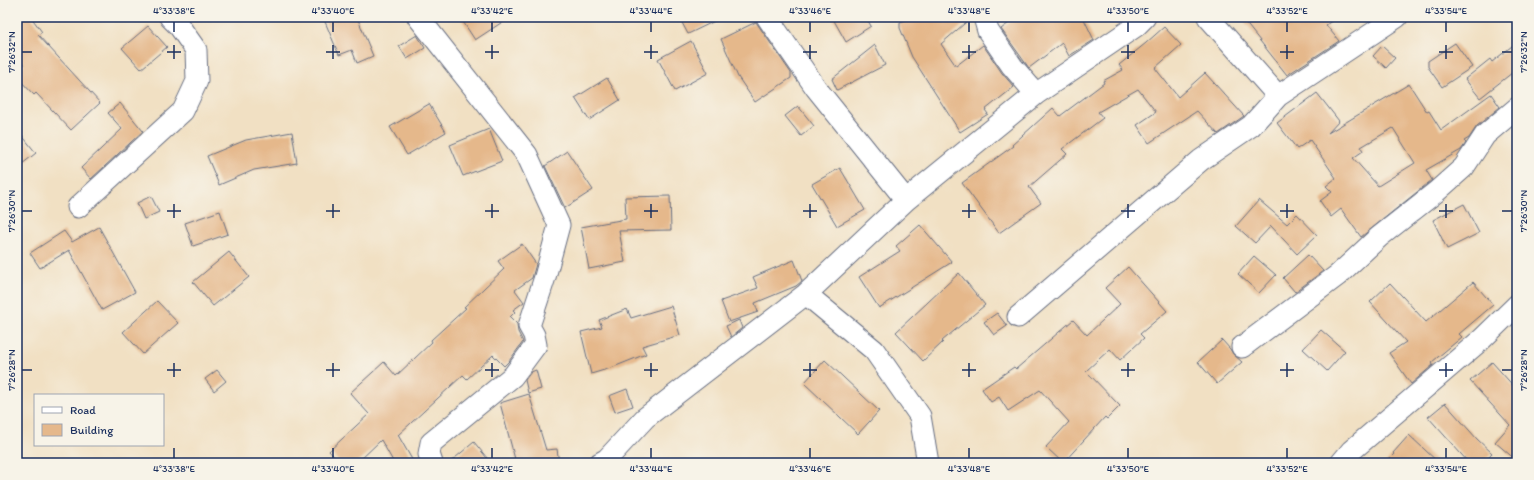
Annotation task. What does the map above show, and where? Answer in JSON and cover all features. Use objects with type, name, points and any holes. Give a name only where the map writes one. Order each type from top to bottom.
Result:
[{"type":"street","points":[[78,207],[183,111],[197,82],[196,50],[179,26],[170,17]]},
{"type":"street","points":[[418,17],[527,156],[558,225],[545,277],[529,326],[534,335],[536,345],[513,376],[431,443],[429,454],[432,463]]},
{"type":"street","points":[[767,17],[816,88],[906,200]]},
{"type":"street","points":[[984,17],[988,31],[1012,66],[1036,94]]},
{"type":"street","points":[[606,462],[645,418],[806,294],[906,200],[1036,94],[1136,26],[1145,17]]},
{"type":"street","points":[[1208,17],[1278,96]]},
{"type":"street","points":[[1018,317],[1200,160],[1251,126],[1278,96],[1397,17]]},
{"type":"street","points":[[1242,347],[1338,275],[1379,237],[1436,192],[1464,167],[1485,135],[1516,111]]},
{"type":"street","points":[[806,294],[874,350],[920,416],[928,463]]},
{"type":"street","points":[[1341,463],[1351,451],[1482,339],[1517,305]]},
{"type":"building","points":[[17,17],[31,17],[42,32],[38,35],[100,103],[71,130],[36,93],[34,95],[17,77],[17,71],[24,65],[17,56]]},
{"type":"building","points":[[323,17],[357,17],[373,56],[357,63],[352,50],[339,55]]},
{"type":"building","points":[[460,17],[510,17],[475,40]]},
{"type":"building","points":[[679,17],[723,17],[688,34]]},
{"type":"building","points":[[832,17],[866,17],[871,26],[846,42]]},
{"type":"building","points":[[914,17],[972,17],[941,44],[956,66],[983,45],[1002,73],[1014,87],[985,110],[988,114],[960,132],[912,57],[900,28],[900,22]]},
{"type":"building","points":[[1017,17],[1083,17],[1094,40],[1069,56],[1062,43],[1029,68],[1001,29]]},
{"type":"building","points":[[1241,17],[1337,17],[1326,25],[1339,41],[1287,75]]},
{"type":"building","points":[[756,22],[791,73],[791,78],[755,102],[738,77],[721,39]]},
{"type":"building","points":[[148,26],[167,47],[141,69],[122,48]]},
{"type":"building","points":[[1164,27],[1181,45],[1155,68],[1178,97],[1205,73],[1244,116],[1218,134],[1197,111],[1149,143],[1137,125],[1156,112],[1138,89],[1098,112],[1103,118],[1062,149],[1067,154],[1029,187],[1041,203],[999,233],[962,183],[1013,146],[1012,145],[1053,108],[1060,116],[1104,83],[1103,81],[1123,70],[1119,65]]},
{"type":"building","points":[[417,35],[425,48],[407,59],[399,46]]},
{"type":"building","points":[[691,41],[708,73],[675,91],[658,59]]},
{"type":"building","points":[[1517,42],[1517,69],[1480,98],[1465,79],[1490,59],[1492,62]]},
{"type":"building","points":[[1455,43],[1472,67],[1442,87],[1428,67],[1428,61]]},
{"type":"building","points":[[875,45],[885,65],[837,90],[832,79]]},
{"type":"building","points":[[1382,46],[1395,58],[1386,68],[1373,56]]},
{"type":"building","points":[[607,78],[620,100],[589,120],[575,98]]},
{"type":"building","points":[[1409,84],[1427,112],[1429,111],[1441,130],[1491,94],[1500,107],[1477,126],[1469,138],[1464,141],[1466,143],[1461,150],[1426,170],[1432,180],[1361,237],[1341,209],[1331,217],[1320,201],[1332,192],[1326,186],[1336,178],[1310,140],[1297,149],[1277,123],[1317,93],[1339,121],[1328,133]],"holes":[[[1393,128],[1415,163],[1378,186],[1353,158],[1363,151],[1361,147]]]},
{"type":"building","points":[[120,103],[143,131],[91,179],[81,168],[122,129],[108,113]]},
{"type":"building","points":[[429,104],[446,132],[407,155],[390,127]]},
{"type":"building","points":[[798,106],[814,126],[801,136],[785,116]]},
{"type":"building","points":[[17,129],[36,153],[17,168]]},
{"type":"building","points":[[489,129],[502,161],[463,176],[450,145]]},
{"type":"building","points":[[292,132],[297,163],[254,170],[219,185],[207,156],[246,140]]},
{"type":"building","points":[[567,151],[593,190],[565,208],[545,166]]},
{"type":"building","points":[[840,168],[865,210],[837,226],[812,184]]},
{"type":"building","points":[[151,196],[159,212],[144,219],[137,203]]},
{"type":"building","points":[[670,196],[671,230],[619,231],[625,262],[589,269],[581,227],[626,219],[625,197]]},
{"type":"building","points":[[1259,200],[1287,224],[1297,214],[1317,235],[1297,254],[1271,226],[1255,243],[1236,226]]},
{"type":"building","points":[[1464,204],[1479,233],[1447,249],[1433,220]]},
{"type":"building","points":[[220,211],[228,234],[193,246],[185,223]]},
{"type":"building","points":[[920,225],[952,262],[879,308],[859,277],[900,251],[896,246]]},
{"type":"building","points":[[99,227],[135,292],[102,310],[69,250],[40,268],[30,253],[64,231],[72,242]]},
{"type":"building","points":[[522,244],[536,264],[532,278],[515,290],[524,302],[513,310],[515,312],[510,317],[517,324],[518,332],[523,342],[509,361],[504,366],[493,355],[467,379],[463,375],[398,435],[414,463],[394,463],[381,440],[357,463],[340,463],[329,451],[369,414],[350,393],[384,362],[396,376],[504,269],[498,261]]},
{"type":"building","points":[[229,252],[249,277],[213,306],[193,282]]},
{"type":"building","points":[[1308,255],[1323,271],[1295,292],[1283,278]]},
{"type":"building","points":[[1254,256],[1276,275],[1259,293],[1238,274]]},
{"type":"building","points":[[794,260],[802,281],[796,286],[755,303],[758,312],[729,322],[721,301],[758,288],[753,277]]},
{"type":"building","points":[[1128,267],[1167,311],[1140,334],[1144,338],[1120,360],[1110,349],[1086,371],[1120,406],[1107,419],[1105,417],[1063,463],[1046,447],[1069,422],[1040,390],[1008,411],[999,397],[991,402],[982,389],[1014,367],[1016,369],[1073,320],[1087,335],[1120,304],[1105,288]]},
{"type":"building","points":[[959,273],[985,305],[942,341],[943,342],[923,361],[896,332]]},
{"type":"building","points":[[1473,282],[1493,305],[1459,334],[1462,337],[1432,362],[1433,365],[1411,384],[1389,353],[1406,342],[1370,302],[1390,283],[1426,322]]},
{"type":"building","points":[[157,301],[178,323],[143,354],[123,332]]},
{"type":"building","points":[[671,306],[680,335],[642,346],[646,354],[591,374],[581,332],[602,327],[599,320],[627,309],[631,318]]},
{"type":"building","points":[[997,313],[1007,326],[994,335],[984,322]]},
{"type":"building","points":[[739,320],[742,328],[731,337],[726,326]]},
{"type":"building","points":[[1321,330],[1345,351],[1327,371],[1303,349]]},
{"type":"building","points":[[1222,340],[1233,354],[1242,362],[1217,384],[1198,362]]},
{"type":"building","points":[[825,360],[879,411],[858,434],[804,383]]},
{"type":"building","points":[[1492,362],[1517,390],[1517,461],[1495,442],[1510,425],[1470,381]]},
{"type":"building","points":[[217,370],[226,381],[214,391],[205,379]]},
{"type":"building","points":[[536,370],[541,389],[528,393],[525,380],[531,372]]},
{"type":"building","points":[[627,389],[633,406],[615,412],[609,396]]},
{"type":"building","points":[[529,394],[546,450],[557,449],[559,463],[516,463],[500,403]]},
{"type":"building","points":[[1445,403],[1477,439],[1492,453],[1482,463],[1469,463],[1428,417]]},
{"type":"building","points":[[1409,435],[1439,463],[1385,463]]},
{"type":"building","points":[[474,442],[491,463],[449,463]]}]
